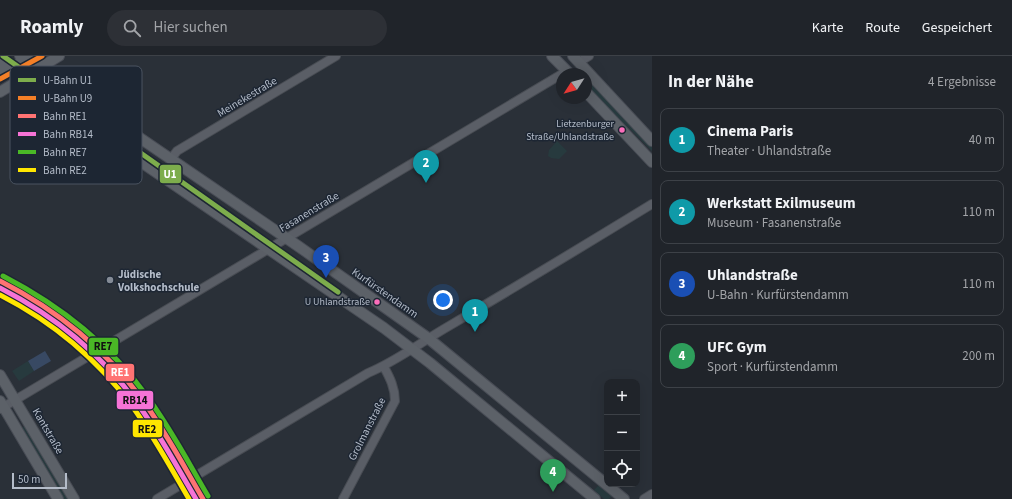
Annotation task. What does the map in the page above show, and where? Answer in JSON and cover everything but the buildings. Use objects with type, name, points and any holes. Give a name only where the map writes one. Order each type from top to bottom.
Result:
[{"type":"main road","points":[[44,66],[59,56]]},
{"type":"main road","points":[[552,56],[564,68]]},
{"type":"main road","points":[[3,69],[26,57]]},
{"type":"main road","name":"Kurfürstendamm","points":[[26,57],[36,66]]},
{"type":"main road","points":[[576,59],[652,141]]},
{"type":"main road","points":[[0,92],[10,86]]},
{"type":"main road","points":[[592,98],[652,162]]},
{"type":"main road","name":"Kurfürstendamm","points":[[142,139],[287,238],[428,338],[624,499]]},
{"type":"main road","points":[[142,162],[384,328],[594,499]]},
{"type":"main road","name":"Kantstraße","points":[[0,375],[74,499]]},
{"type":"main road","points":[[1,406],[58,499]]},
{"type":"street","name":"Meinekestraße","points":[[171,159],[177,151],[336,56]]},
{"type":"street","points":[[576,59],[590,56]]},
{"type":"street","name":"Fasanenstraße","points":[[1,406],[15,400],[556,79]]},
{"type":"street","points":[[157,499],[368,373],[384,367],[412,350],[428,338],[652,204]]},
{"type":"street","name":"Grolmanstraße","points":[[344,499],[395,402],[393,386],[384,367]]},
{"type":"street","points":[[644,499],[652,494]]},
{"type":"green space","points":[[592,83],[652,146],[652,151],[619,120],[592,91]]},
{"type":"green space","points":[[557,141],[567,151],[559,159],[548,156],[549,150]]},
{"type":"green space","points":[[28,361],[34,371],[19,381],[12,371]]},
{"type":"green space","points":[[25,426],[69,499],[64,499],[22,428]]},
{"type":"green space","points":[[599,485],[612,496],[609,499],[604,499],[594,490]]},
{"type":"water","points":[[45,351],[51,361],[34,371],[28,361]]},
{"type":"metro line","name":"U1","points":[[3,56],[17,66]]},
{"type":"metro line","name":"U9","points":[[24,66],[42,56]]},
{"type":"metro line","name":"U9","points":[[0,79],[10,74]]},
{"type":"metro line","name":"U1","points":[[142,154],[338,292]]},
{"type":"rail line","name":"RE7","points":[[3,276],[24,287],[82,327],[132,376],[171,432],[208,496]]},
{"type":"rail line","name":"RE1","points":[[0,281],[40,304],[77,331],[95,346],[127,380],[150,410],[166,435],[203,499]]},
{"type":"rail line","name":"RB14","points":[[0,288],[39,310],[57,323],[75,337],[108,368],[145,414],[196,499]]},
{"type":"rail line","name":"RE2","points":[[0,295],[19,305],[55,329],[104,372],[140,417],[189,499]]},
{"type":"place","name":"Lietzenburger Straße/Uhlandstraße","points":[[622,130]]},
{"type":"place","name":"Werkstatt Exilmuseum","points":[[426,183]]},
{"type":"place","name":"Uhlandstraße","points":[[326,278]]},
{"type":"place","name":"Jüdische Volkshochschule","points":[[110,280]]},
{"type":"place","name":"U Uhlandstraße","points":[[377,302]]},
{"type":"place","name":"Cinema Paris","points":[[475,332]]},
{"type":"place","name":"UFC Gym","points":[[553,492]]}]
